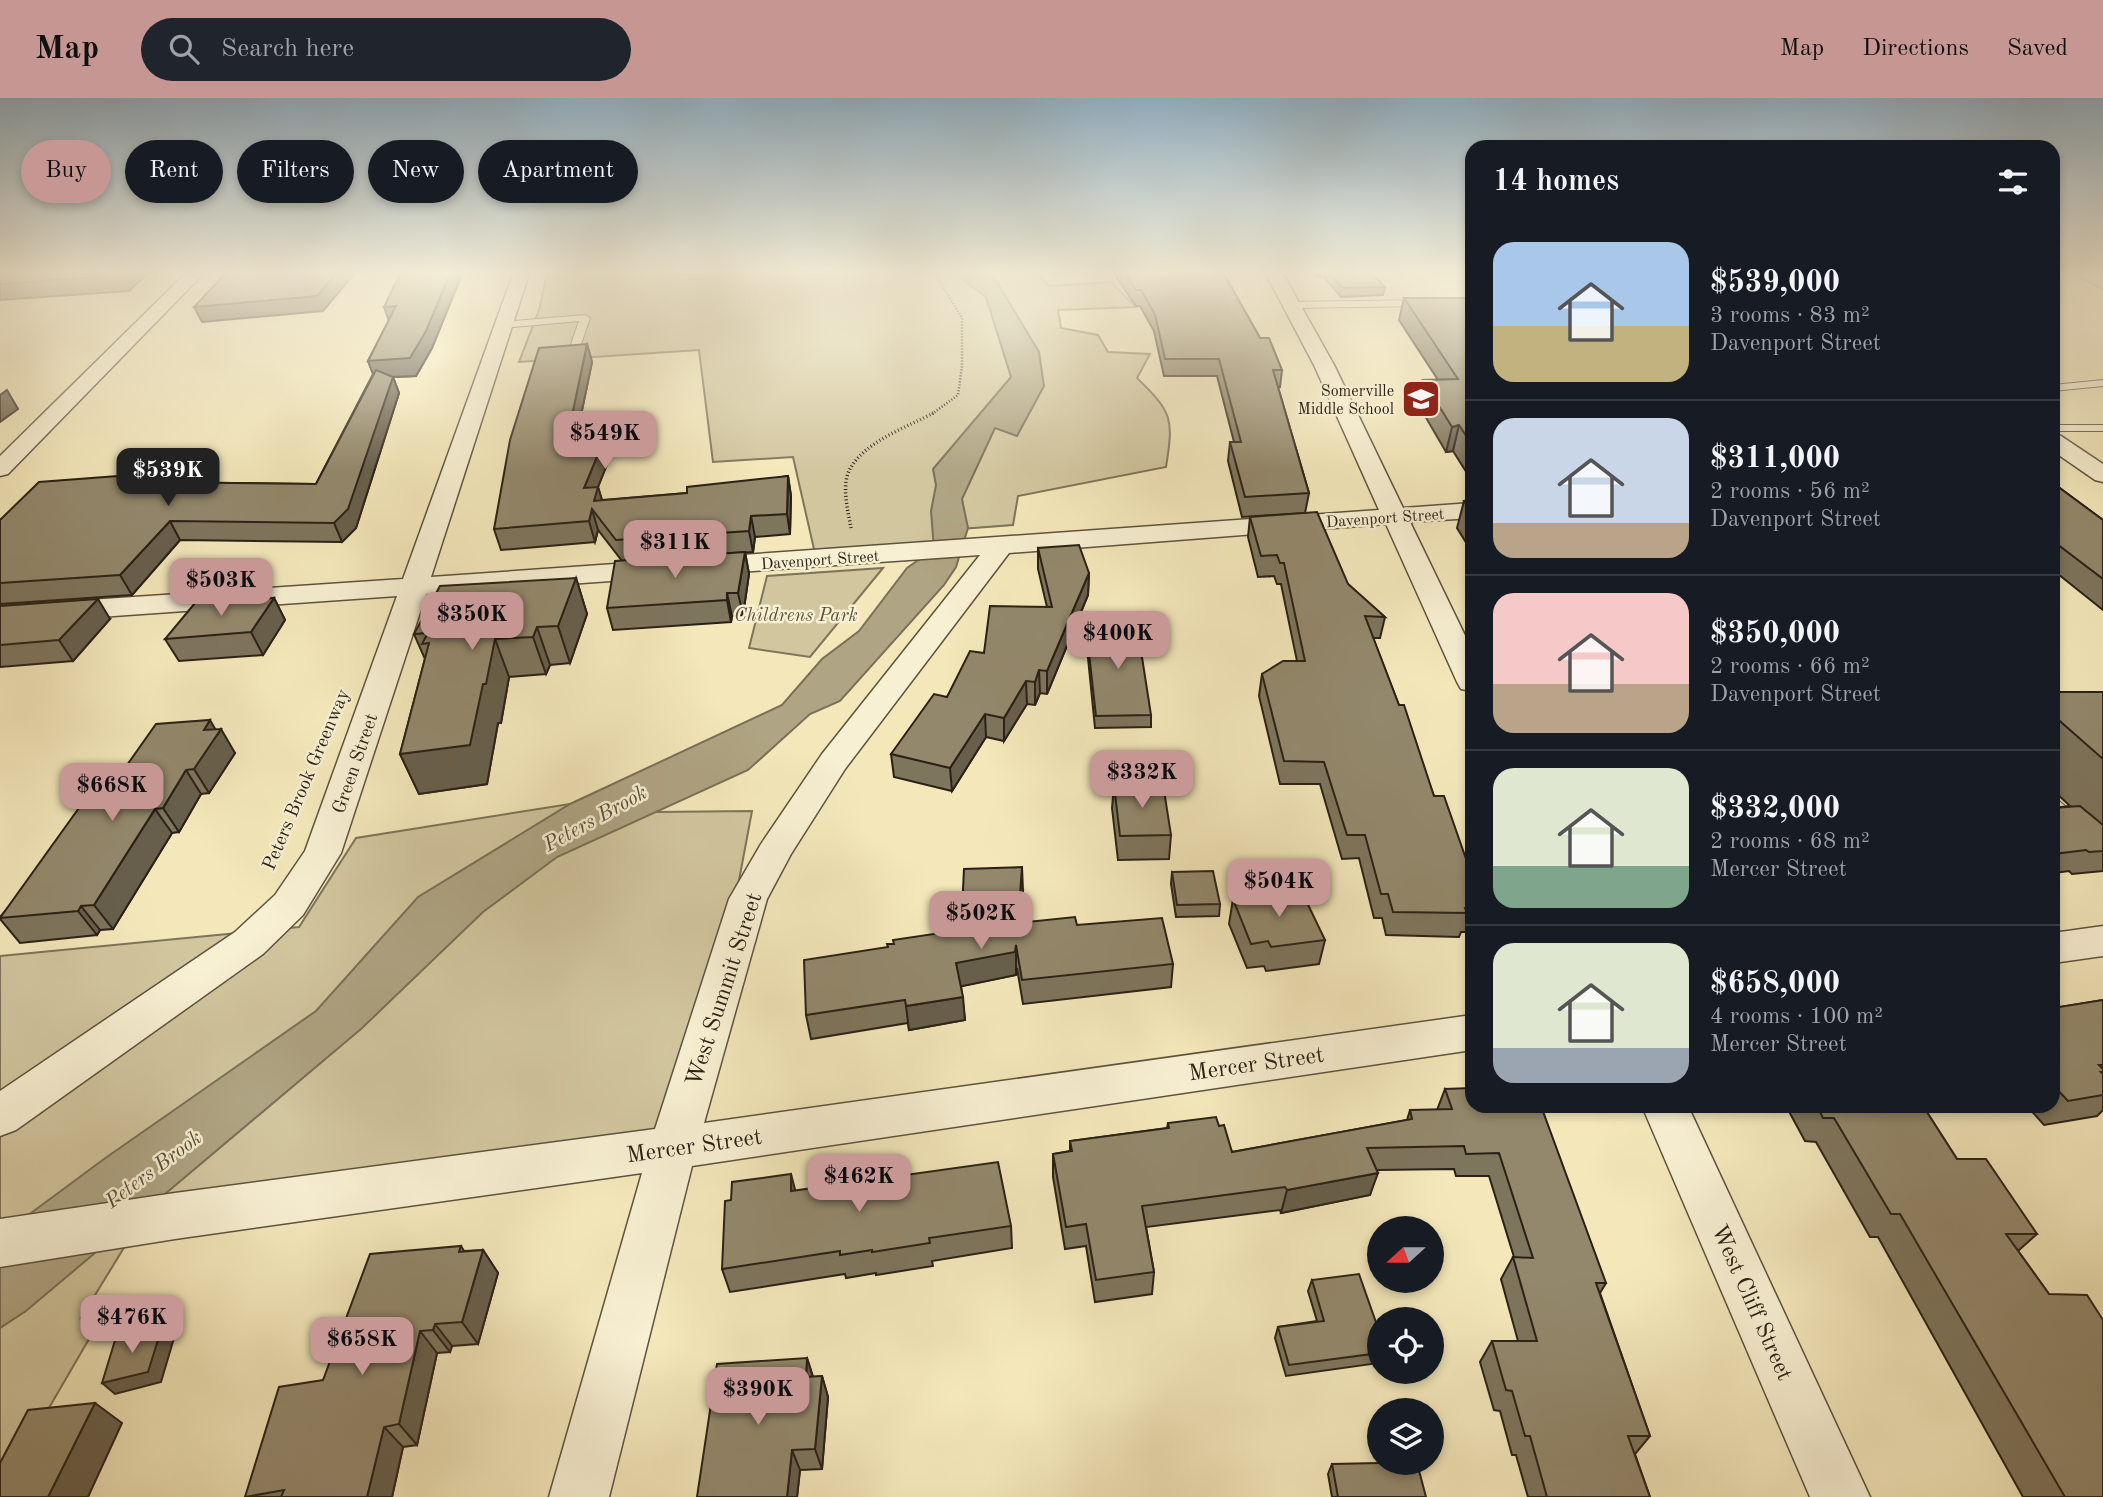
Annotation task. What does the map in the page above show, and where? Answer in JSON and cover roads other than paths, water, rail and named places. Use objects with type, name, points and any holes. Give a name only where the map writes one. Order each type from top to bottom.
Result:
[{"type":"street","points":[[0,469],[130,339]]},
{"type":"street","name":"Green Street","points":[[0,1116],[249,943],[289,905],[323,853],[498,339]]},
{"type":"street","points":[[1310,339],[1465,667]]},
{"type":"street","points":[[2060,445],[2097,467]]},
{"type":"street","points":[[2060,466],[2097,467]]},
{"type":"street","name":"Davenport Street","points":[[0,615],[987,547],[1465,511]]},
{"type":"street","name":"West Summit Street","points":[[579,1497],[673,1148],[748,900],[764,867],[829,769],[987,547]]},
{"type":"street","points":[[2060,947],[2103,941]]},
{"type":"street","name":"Mercer Street","points":[[0,1243],[1465,1033]]},
{"type":"street","name":"West Cliff Street","points":[[1668,1113],[1840,1497]]},
{"type":"lane","points":[[574,350],[577,339]]},
{"type":"lane","points":[[2060,387],[2103,383]]},
{"type":"lane","points":[[2060,428],[2103,428]]},
{"type":"lane","points":[[2060,811],[2103,847]]},
{"type":"water","name":"Peters Brook","points":[[999,339],[1031,339],[1039,352],[1044,386],[1017,436],[995,428],[962,499],[968,528],[956,567],[944,585],[840,701],[810,714],[748,770],[557,857],[483,912],[361,1029],[26,1311],[0,1328],[0,1236],[104,1159],[316,1011],[418,897],[570,804],[782,705],[822,659],[859,631],[907,568],[934,549],[931,511],[936,485],[933,469],[1011,377]]},
{"type":"place","name":"Somerville Middle School","points":[[1421,399]]},
{"type":"park label","name":"Childrens Park","points":[[796,614]]}]
